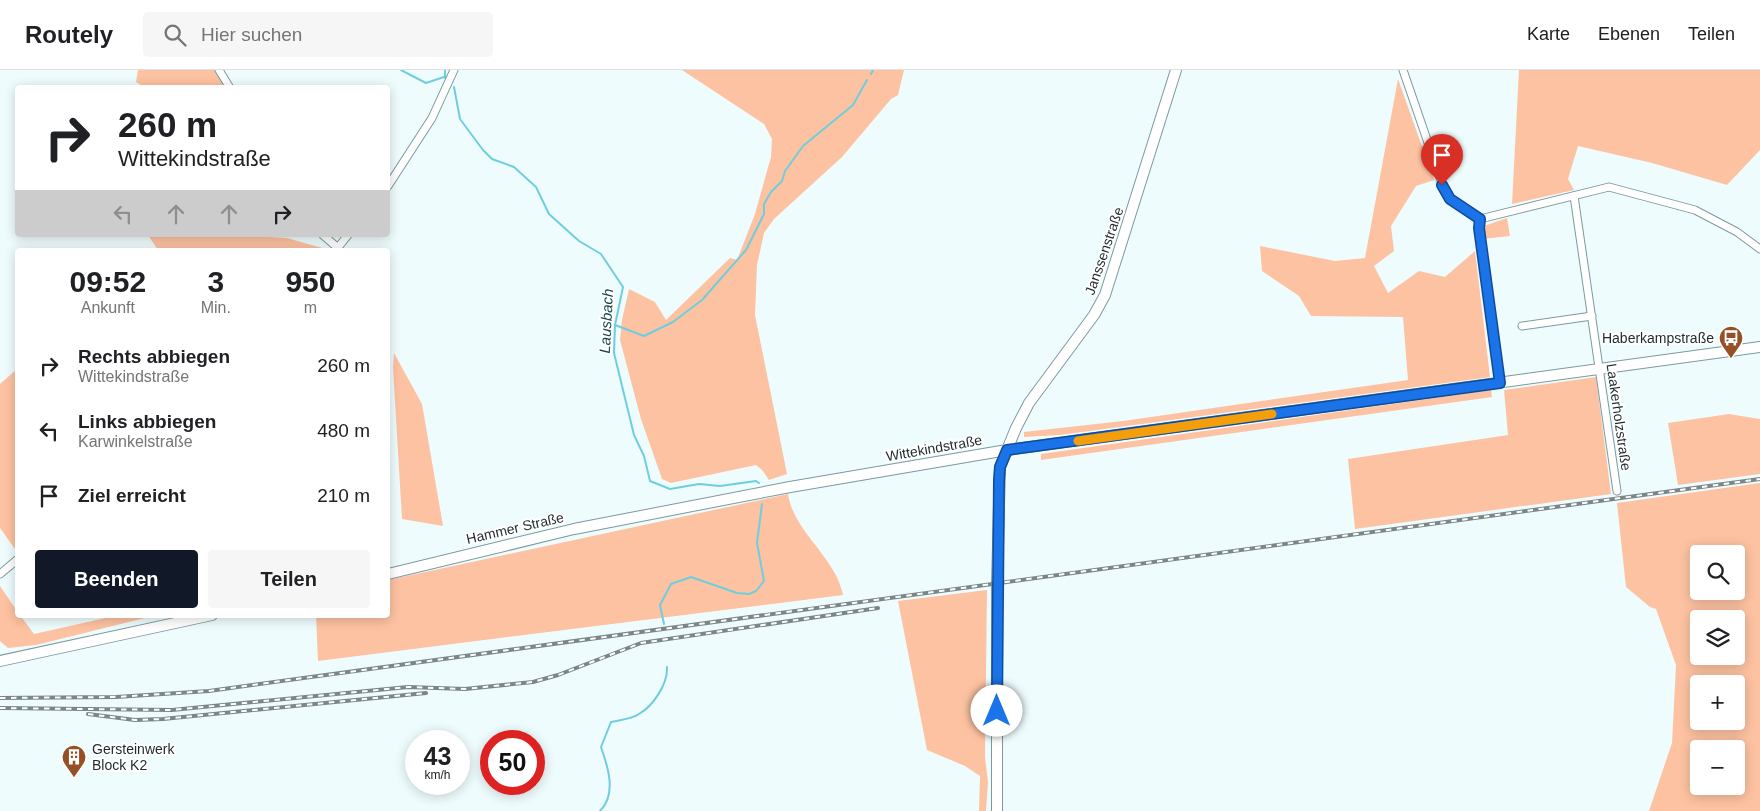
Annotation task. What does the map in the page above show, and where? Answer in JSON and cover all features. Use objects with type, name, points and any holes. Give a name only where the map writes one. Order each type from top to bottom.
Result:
[{"type":"main road","name":"Janssenstraße","points":[[997,811],[1000,467],[1030,403],[1094,315],[1105,295],[1176,70]]},
{"type":"main road","name":"Wittekindstraße","points":[[650,514],[916,464],[1007,450],[1760,347]]},
{"type":"main road","name":"Hammer Straße","points":[[390,573],[507,544],[650,514]]},
{"type":"main road","points":[[0,661],[198,618]]},
{"type":"street","points":[[219,70],[228,85]]},
{"type":"street","points":[[390,183],[432,118],[444,96],[454,70]]},
{"type":"street","points":[[1403,70],[1445,192],[1456,204],[1480,219],[1609,187],[1674,203],[1715,219],[1760,249]]},
{"type":"street","name":"Laakerholzstraße","points":[[1574,196],[1617,491]]},
{"type":"street","points":[[1480,219],[1479,228],[1500,383]]},
{"type":"street","points":[[325,237],[336,248]]},
{"type":"street","points":[[338,248],[346,237]]},
{"type":"street","points":[[1522,326],[1592,316]]},
{"type":"street","points":[[0,574],[15,562]]},
{"type":"shaded area","points":[[138,70],[216,70],[226,85],[141,85],[136,82]]},
{"type":"shaded area","points":[[682,70],[904,70],[898,95],[891,99],[842,157],[774,219],[764,233],[757,265],[755,315],[787,474],[769,480],[756,465],[671,483],[662,479],[641,419],[620,340],[622,320],[629,289],[655,302],[666,320],[730,258],[737,260],[755,214],[771,157],[772,139],[764,124]]},
{"type":"shaded area","points":[[1519,70],[1760,70],[1760,150],[1727,185],[1652,163],[1578,146],[1568,179],[1574,190],[1512,204]]},
{"type":"shaded area","points":[[1398,79],[1434,180],[1416,186],[1391,226],[1394,251],[1374,266],[1388,293],[1419,271],[1445,277],[1475,251],[1490,377],[1060,435],[1024,437],[1024,432],[1123,421],[1408,380],[1403,317],[1311,316],[1299,296],[1262,271],[1260,246],[1335,261],[1365,258]]},
{"type":"shaded area","points":[[1507,218],[1510,236],[1482,239],[1484,226]]},
{"type":"shaded area","points":[[149,237],[287,238],[322,248],[157,248]]},
{"type":"shaded area","points":[[394,353],[422,404],[443,526],[402,519],[393,367]]},
{"type":"shaded area","points":[[15,371],[15,549],[0,528],[0,384]]},
{"type":"shaded area","points":[[1596,377],[1611,494],[1355,529],[1348,459],[1508,435],[1504,390]]},
{"type":"shaded area","points":[[1491,390],[1492,397],[1041,460],[1041,454]]},
{"type":"shaded area","points":[[1729,414],[1760,419],[1760,474],[1678,485],[1668,423]]},
{"type":"shaded area","points":[[1760,483],[1760,811],[1649,811],[1672,743],[1676,665],[1656,609],[1650,607],[1626,587],[1617,503]]},
{"type":"shaded area","points":[[788,494],[798,521],[832,569],[839,581],[843,595],[318,661],[316,618],[390,618],[390,580]]},
{"type":"shaded area","points":[[0,586],[15,608],[15,618],[22,618],[34,634],[106,618],[145,618],[36,645],[8,648],[0,641]]},
{"type":"shaded area","points":[[987,590],[985,757],[988,782],[986,811],[979,811],[980,776],[965,766],[927,750],[898,601]]},
{"type":"waterway","points":[[401,70],[426,83],[444,77]]},
{"type":"waterway","name":"Lausbach","points":[[445,70],[445,78]]},
{"type":"waterway","points":[[871,74],[873,70]]},
{"type":"waterway","points":[[615,325],[644,336],[673,322],[702,300],[746,250],[764,214],[764,204],[771,192],[782,181],[785,171],[803,146],[853,105],[867,80]]},
{"type":"waterway","name":"Lausbach","points":[[454,87],[460,119],[483,150],[492,159],[514,167],[536,187],[549,214],[579,241],[601,254],[623,287],[615,325],[614,353],[634,435],[644,456],[650,481],[670,489],[699,484],[720,486],[756,481],[759,483]]},
{"type":"waterway","name":"Lausbach","points":[[664,624],[660,605],[671,584],[691,577],[737,593],[749,594],[756,591],[764,581],[757,543],[762,504]]},
{"type":"waterway","name":"Lausbach","points":[[600,811],[605,804],[610,789],[610,780],[601,747],[611,722],[636,716],[649,706],[659,694],[667,674],[667,667]]},
{"type":"railway","points":[[0,698],[116,697],[209,691],[1760,479]]},
{"type":"railway","points":[[0,708],[172,710],[408,687],[465,689],[533,682],[558,675],[641,643],[878,608]]},
{"type":"railway","points":[[88,714],[135,720],[163,719],[426,693]]},
{"type":"slow traffic","points":[[1078,441],[1272,414]]},
{"type":"place","name":"Haberkampstraße","points":[[1731,359]]},
{"type":"place","name":"Gersteinwerk Block K2","points":[[74,778]]},
{"type":"route","points":[[997,711],[999,480],[1000,467],[1007,450],[1500,383],[1479,228],[1480,219],[1450,199],[1442,185]]}]
